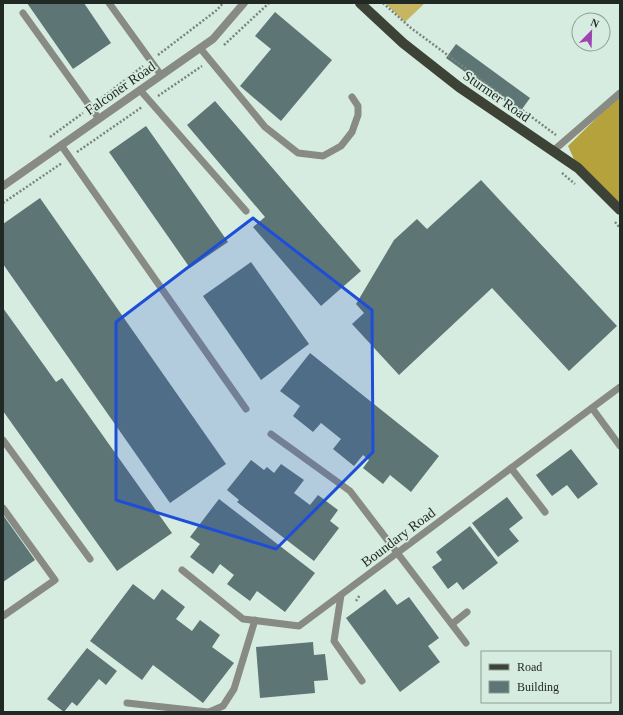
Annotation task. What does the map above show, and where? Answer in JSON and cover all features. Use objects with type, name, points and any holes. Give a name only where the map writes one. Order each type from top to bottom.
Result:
[{"type":"main road","name":"Sturmer Road","points":[[360,3],[403,43],[459,87],[578,168],[620,210]]},
{"type":"street","name":"Falconer Road","points":[[3,186],[213,39],[244,3]]},
{"type":"lane","points":[[109,3],[161,75]]},
{"type":"lane","points":[[23,13],[99,119]]},
{"type":"lane","points":[[200,48],[265,127],[298,153],[323,156],[341,146],[352,132],[358,115],[358,106],[352,97]]},
{"type":"lane","points":[[140,90],[246,212]]},
{"type":"lane","points":[[553,151],[620,93]]},
{"type":"lane","points":[[61,145],[246,409]]},
{"type":"lane","name":"Boundary Road","points":[[182,570],[243,619],[299,626],[620,387]]},
{"type":"lane","points":[[592,408],[620,446]]},
{"type":"lane","points":[[271,434],[350,491],[466,643]]},
{"type":"lane","points":[[3,440],[90,559]]},
{"type":"lane","points":[[511,468],[545,512]]},
{"type":"lane","points":[[3,508],[55,580],[3,616]]},
{"type":"lane","points":[[341,595],[334,641],[362,680]]},
{"type":"lane","points":[[452,624],[467,612]]},
{"type":"lane","points":[[127,703],[208,712],[222,706],[234,689],[255,620]]},
{"type":"path","points":[[155,57],[217,10],[223,3]]},
{"type":"path","points":[[383,3],[411,28],[560,138]]},
{"type":"path","points":[[93,104],[149,62]]},
{"type":"path","points":[[50,138],[87,109]]},
{"type":"highlighted area","points":[[253,218],[372,310],[373,452],[276,549],[116,500],[116,322]]},
{"type":"shaded area","points":[[385,3],[425,3],[405,22]]},
{"type":"shaded area","points":[[620,95],[620,210],[578,168],[568,146]]},
{"type":"building","points":[[27,3],[84,3],[111,43],[73,69]]},
{"type":"building","points":[[275,12],[332,60],[281,121],[240,86],[271,49],[255,36]]},
{"type":"building","points":[[456,44],[530,98],[520,112],[446,58]]},
{"type":"building","points":[[215,101],[361,271],[321,306],[253,227],[265,217],[187,125]]},
{"type":"building","points":[[146,126],[228,242],[190,268],[109,152]]},
{"type":"building","points":[[481,180],[617,326],[569,371],[492,288],[399,375],[352,324],[364,313],[356,304],[394,240],[417,219],[427,229]]},
{"type":"building","points":[[40,198],[226,464],[170,503],[3,264],[3,224]]},
{"type":"building","points":[[251,262],[309,344],[261,380],[203,296]]},
{"type":"building","points":[[3,308],[56,382],[62,378],[172,533],[117,571],[3,411]]},
{"type":"building","points":[[310,353],[439,456],[411,492],[390,475],[383,484],[363,468],[369,460],[363,455],[354,466],[333,449],[341,439],[321,423],[313,432],[293,416],[300,406],[280,391]]},
{"type":"building","points":[[571,449],[598,484],[578,499],[567,485],[552,496],[536,475]]},
{"type":"building","points":[[251,460],[264,470],[267,467],[274,473],[281,464],[304,480],[294,493],[310,505],[318,495],[338,510],[330,521],[339,528],[314,561],[237,502],[239,500],[227,490]]},
{"type":"building","points":[[507,497],[523,518],[509,529],[519,541],[498,557],[472,523]]},
{"type":"building","points":[[219,499],[315,573],[285,612],[257,591],[250,601],[227,584],[234,575],[220,564],[213,574],[190,557],[200,544],[190,537]]},
{"type":"building","points":[[3,515],[35,560],[3,582]]},
{"type":"building","points":[[470,526],[498,563],[463,590],[457,582],[448,589],[432,567],[442,560],[436,552]]},
{"type":"building","points":[[133,584],[154,600],[162,589],[185,607],[176,619],[192,631],[200,620],[220,635],[212,647],[234,663],[203,703],[153,665],[142,680],[90,641]]},
{"type":"building","points":[[385,589],[397,605],[409,597],[439,638],[428,646],[440,662],[400,692],[346,618]]},
{"type":"building","points":[[313,642],[314,655],[325,654],[328,680],[314,681],[315,693],[260,698],[256,647]]},
{"type":"building","points":[[87,648],[117,671],[106,685],[99,679],[77,706],[72,702],[64,712],[47,699]]}]
